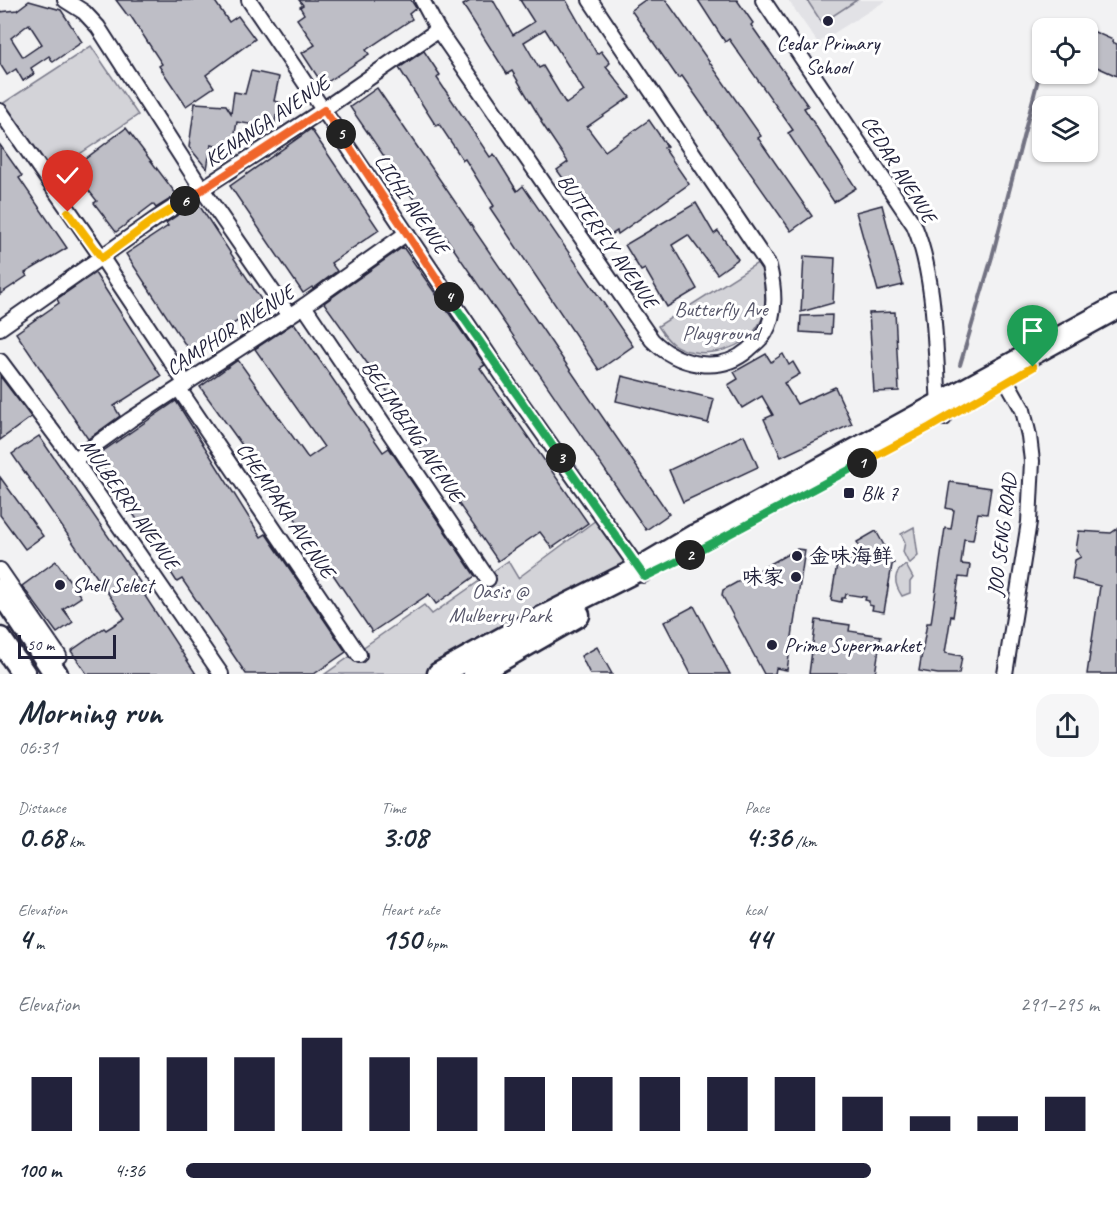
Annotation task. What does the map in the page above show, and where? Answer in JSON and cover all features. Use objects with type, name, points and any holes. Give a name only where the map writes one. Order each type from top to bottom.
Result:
[{"type":"main road","points":[[1004,377],[1117,307]]},
{"type":"main road","points":[[475,674],[642,573],[693,537],[1004,377],[1117,322]]},
{"type":"main road","points":[[439,674],[556,610],[642,573]]},
{"type":"main road","points":[[0,590],[53,668]]},
{"type":"main road","points":[[0,639],[24,674]]},
{"type":"street","points":[[65,0],[84,12],[98,27],[202,189],[290,315]]},
{"type":"street","name":"LICHI AVENUE","points":[[249,0],[515,394],[642,573]]},
{"type":"street","name":"BUTTERFLY AVENUE","points":[[422,0],[438,30],[652,340],[670,355],[693,364],[711,365],[735,359],[758,342],[765,333],[772,313],[773,281],[770,266],[590,0]]},
{"type":"street","name":"CEDAR AVENUE","points":[[764,0],[901,203],[918,234],[926,267],[933,316],[941,411]]},
{"type":"street","name":"KENANGA AVENUE","points":[[0,328],[154,220],[324,110],[438,30]]},
{"type":"street","name":"CHEMPAKA AVENUE","points":[[0,111],[102,258],[182,387],[359,655]]},
{"type":"street","name":"CAMPHOR AVENUE","points":[[74,460],[130,420],[304,306],[407,233]]},
{"type":"street","name":"BELIMBING AVENUE","points":[[304,306],[488,579]]},
{"type":"street","name":"MULBERRY AVENUE","points":[[0,361],[74,460],[221,674]]},
{"type":"street","name":"JOO SENG ROAD","points":[[1004,377],[1023,410],[1032,461],[1029,522],[1005,674]]},
{"type":"street","points":[[0,570],[59,656],[53,668]]},
{"type":"shaded area","name":"Cedar Primary School","points":[[788,0],[887,0],[818,43]]},
{"type":"green space","points":[[807,0],[857,0],[822,23]]},
{"type":"green space","points":[[91,46],[138,115],[51,173],[2,104]]},
{"type":"green space","name":"Butterfly Ave Playground","points":[[759,262],[767,281],[767,301],[760,323],[746,339],[725,350],[703,353],[682,349],[665,336],[658,326]]},
{"type":"green space","name":"Oasis @ Mulberry Park","points":[[600,517],[632,565],[434,674],[325,674],[424,605],[432,614],[508,561],[518,578]]},
{"type":"green space","points":[[914,527],[918,556],[909,564],[903,552],[905,542],[901,534]]},
{"type":"green space","points":[[906,565],[913,578],[910,582],[910,593],[902,596],[897,587],[896,575]]},
{"type":"building","points":[[116,0],[214,0],[229,22],[238,16],[255,39],[206,75],[214,87],[186,106],[159,66],[162,64],[130,15],[128,16]]},
{"type":"building","points":[[299,0],[411,0],[416,8],[409,14],[412,19],[366,50],[369,54],[323,85],[302,53],[315,45],[297,19],[304,14],[300,7],[303,5]]},
{"type":"building","points":[[472,0],[493,0],[513,35],[534,22],[520,0],[566,0],[597,54],[601,51],[610,63],[606,67],[630,97],[587,127],[605,151],[649,120],[667,146],[664,148],[689,184],[618,234],[617,231],[606,238],[580,196],[577,198],[557,170],[568,162],[541,122],[512,71],[507,74],[463,5]],"holes":[[[545,29],[584,91],[566,104],[543,66],[539,68],[524,42]]]},
{"type":"building","points":[[645,0],[666,0],[761,136],[758,138],[812,216],[791,231],[682,76],[678,78],[631,10]]},
{"type":"building","points":[[698,0],[737,0],[753,23],[751,25],[808,106],[804,108],[856,188],[834,202],[788,133],[793,130],[729,39],[725,42]]},
{"type":"building","points":[[29,1],[61,10],[82,42],[53,62],[49,56],[31,68],[34,74],[23,81],[16,69],[7,75],[0,64],[0,12],[17,10]],"holes":[[[29,24],[42,44],[23,57],[11,38]]]},
{"type":"building","points":[[1098,33],[1117,44],[1117,76],[1098,67]]},
{"type":"building","points":[[424,51],[440,75],[437,78],[490,157],[494,154],[517,191],[523,186],[633,346],[599,370],[490,208],[494,206],[465,159],[463,160],[439,124],[436,126],[399,68]]},
{"type":"building","points":[[251,71],[279,77],[274,101],[283,103],[281,117],[276,116],[274,128],[237,122],[232,149],[211,145],[207,169],[189,147],[195,103],[226,105],[231,113],[234,92],[245,94]]},
{"type":"building","points":[[377,88],[669,514],[646,530],[436,223],[432,226],[350,107]]},
{"type":"building","points":[[126,128],[177,195],[156,208],[153,204],[116,232],[94,203],[97,201],[72,169]]},
{"type":"building","points":[[311,129],[379,230],[331,263],[337,271],[313,289],[312,287],[303,293],[230,186]]},
{"type":"building","points":[[0,145],[22,176],[19,178],[67,248],[25,273],[27,276],[0,294]]},
{"type":"building","points":[[197,202],[264,304],[190,352],[126,254],[168,226],[166,223]]},
{"type":"building","points":[[696,203],[714,234],[718,231],[738,259],[717,274],[688,235],[672,245],[697,289],[667,307],[645,269],[641,271],[625,245]]},
{"type":"building","points":[[882,205],[903,285],[878,291],[856,212]]},
{"type":"building","points":[[403,247],[485,365],[480,368],[588,523],[552,548],[540,532],[498,561],[410,433],[415,430],[324,303]]},
{"type":"building","points":[[804,256],[835,258],[833,303],[801,312]]},
{"type":"building","points":[[95,273],[161,376],[114,406],[120,416],[88,439],[16,333],[59,303],[57,299]]},
{"type":"building","points":[[895,312],[899,391],[874,392],[869,313]]},
{"type":"building","points":[[832,315],[831,334],[800,332],[801,316]]},
{"type":"building","points":[[294,323],[383,452],[389,448],[475,576],[436,604],[429,594],[372,632],[294,517],[200,387],[238,360],[308,458],[324,447],[255,349]]},
{"type":"building","points":[[766,354],[771,362],[783,354],[789,365],[793,362],[800,374],[784,383],[797,404],[835,387],[852,424],[781,457],[764,419],[773,415],[762,396],[742,408],[728,385],[738,379],[734,372]]},
{"type":"building","points":[[0,376],[31,417],[0,440]]},
{"type":"building","points":[[622,376],[714,399],[708,423],[616,401]]},
{"type":"building","points":[[176,401],[261,537],[266,534],[346,652],[314,674],[246,674],[182,579],[177,582],[96,456]]},
{"type":"building","points":[[744,435],[758,467],[683,502],[669,470]]},
{"type":"building","points":[[39,436],[148,594],[145,596],[196,674],[87,674],[71,651],[104,628],[106,630],[125,618],[12,454]]},
{"type":"building","points":[[0,477],[43,536],[25,549],[0,515]]},
{"type":"building","points":[[950,482],[991,488],[987,514],[978,513],[973,540],[964,539],[961,564],[970,565],[968,578],[959,577],[945,653],[962,656],[959,674],[938,674],[919,671],[927,623],[931,623],[945,528],[951,529],[954,510],[946,508]]},
{"type":"building","points":[[1117,529],[1117,674],[1087,674],[1100,586],[1072,579],[1075,560],[1081,557],[1076,550],[1079,531],[1111,533]]},
{"type":"building","points":[[876,531],[894,563],[884,612],[872,610],[873,606],[865,600],[866,597],[846,594],[841,602],[831,600],[839,552],[865,556],[857,542]]},
{"type":"building","points":[[797,549],[805,550],[787,670],[776,668],[775,674],[764,674],[722,595],[723,590]]},
{"type":"building","points":[[56,561],[81,597],[63,609],[73,622],[57,633],[22,586]]},
{"type":"building","points":[[694,606],[730,674],[691,674],[664,622]]},
{"type":"building","points":[[816,620],[850,625],[849,631],[881,636],[875,674],[809,674]]},
{"type":"building","points":[[597,647],[612,674],[590,674],[581,656]]},
{"type":"waterway","points":[[960,365],[992,257],[1037,84]]},
{"type":"place","name":"Cedar Primary School","points":[[828,21]]},
{"type":"place","name":"Blk 7","points":[[849,493]]},
{"type":"place","name":"金味海鲜","points":[[797,556]]},
{"type":"place","name":"味家","points":[[796,577]]},
{"type":"place","name":"Shell Select","points":[[60,585]]},
{"type":"place","name":"Prime Supermarket","points":[[772,645]]},
{"type":"route","points":[[68,212],[102,258],[154,220],[324,110],[515,394],[645,577],[727,536],[930,427],[1033,367]]}]
